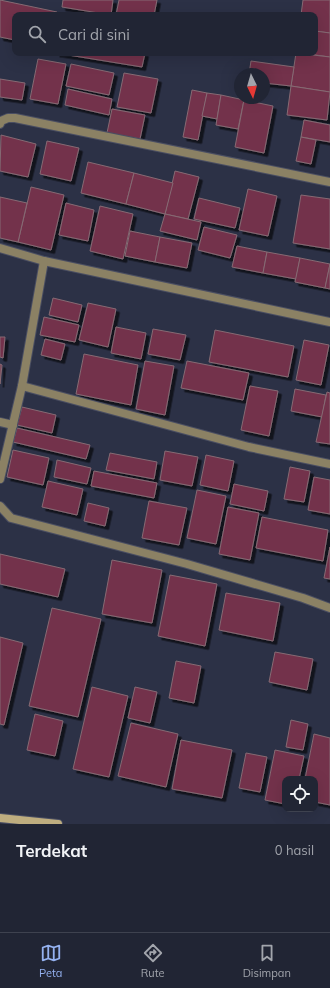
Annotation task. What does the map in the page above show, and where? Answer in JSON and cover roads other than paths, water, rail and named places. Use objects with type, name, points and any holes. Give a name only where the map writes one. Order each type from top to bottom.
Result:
[{"type":"main road","points":[[0,818],[58,824]]},
{"type":"street","points":[[0,124],[1,121],[8,118],[14,118],[330,182]]},
{"type":"street","points":[[0,248],[44,261],[330,322]]},
{"type":"street","points":[[0,479],[22,386],[44,261]]},
{"type":"street","points":[[22,386],[241,445],[330,464]]},
{"type":"street","points":[[0,422],[13,425]]},
{"type":"street","points":[[0,506],[11,518],[187,564],[304,598],[330,608]]}]
